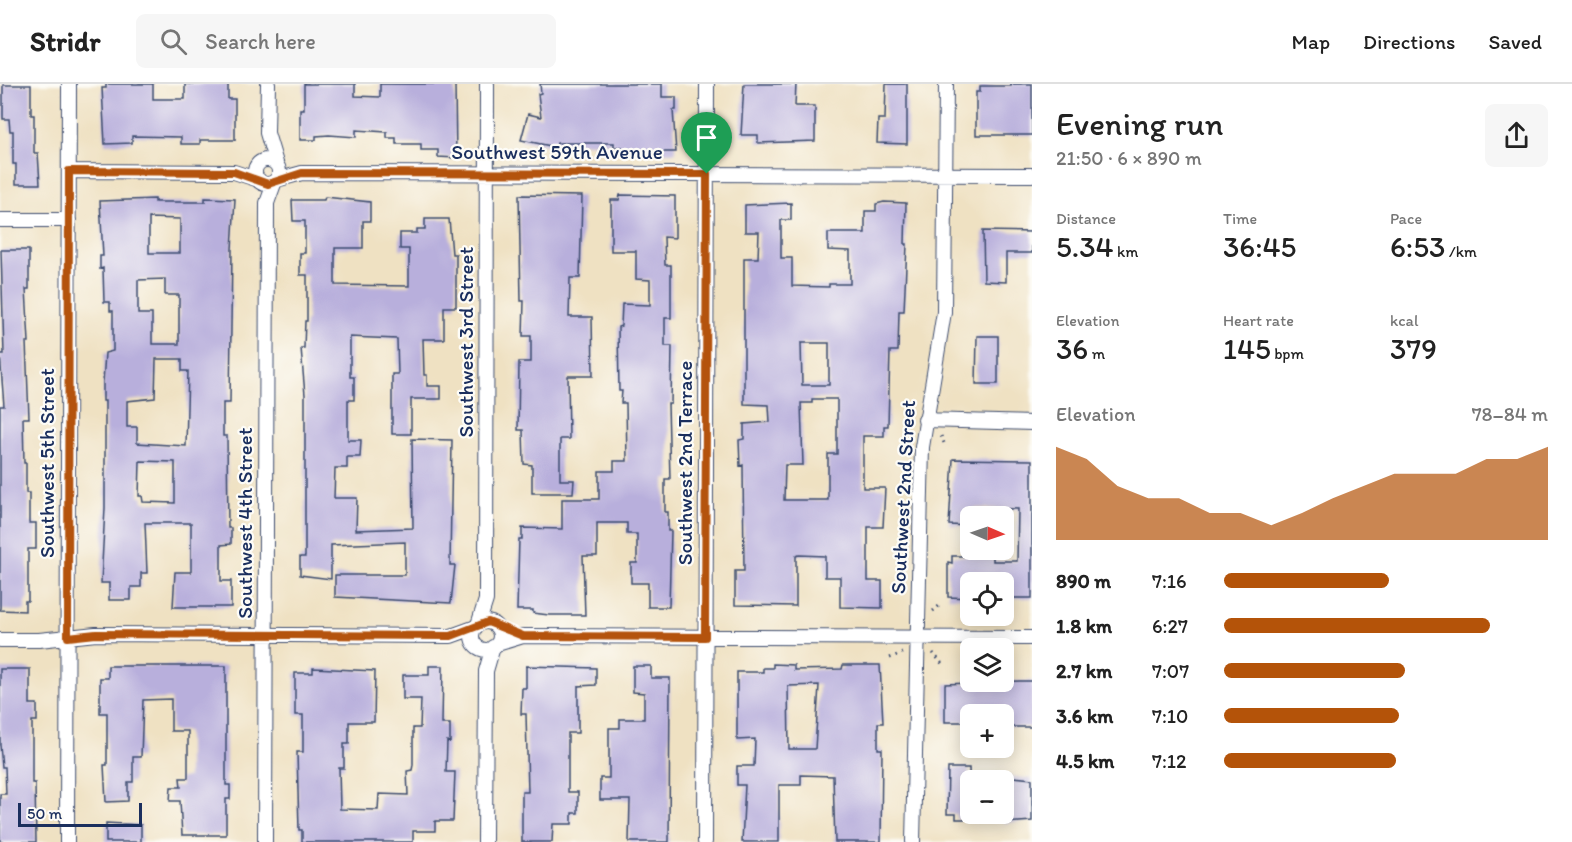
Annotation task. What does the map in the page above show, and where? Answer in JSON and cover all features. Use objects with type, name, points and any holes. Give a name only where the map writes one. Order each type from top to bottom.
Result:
[{"type":"street","name":"Southwest 5th Street","points":[[67,842],[69,84]]},
{"type":"street","name":"Southwest 4th Street","points":[[267,203],[263,199],[255,174],[267,133],[268,84]]},
{"type":"street","name":"Southwest 3rd Street","points":[[487,84],[486,600],[472,634],[487,646]]},
{"type":"street","name":"Southwest 2nd Terrace","points":[[705,842],[707,84]]},
{"type":"street","name":"Southwest 2nd Street","points":[[913,842],[925,420],[944,312],[946,84]]},
{"type":"street","name":"Southwest 4th Street","points":[[265,842],[267,203],[279,170],[267,133]]},
{"type":"street","points":[[69,171],[234,172],[269,159],[276,163]]},
{"type":"street","name":"Southwest 59th Avenue","points":[[276,163],[294,168],[298,173]]},
{"type":"street","points":[[234,172],[268,184],[275,180]]},
{"type":"street","name":"Southwest 59th Avenue","points":[[275,180],[298,173],[1032,175]]},
{"type":"street","points":[[0,220],[69,220]]},
{"type":"street","points":[[925,420],[1032,423]]},
{"type":"street","name":"Southwest 3rd Street","points":[[486,600],[500,638],[487,646]]},
{"type":"street","points":[[0,640],[96,634],[451,636],[488,622],[523,636]]},
{"type":"street","points":[[451,636],[464,643],[487,646],[523,636],[1032,638]]},
{"type":"street","name":"Southwest 3rd Street","points":[[485,842],[487,646]]},
{"type":"path","points":[[940,434],[944,443]]},
{"type":"path","points":[[891,658],[902,653]]},
{"type":"path","points":[[933,653],[944,666]]},
{"type":"building","points":[[106,84],[153,84],[153,99],[185,99],[185,84],[228,84],[228,99],[235,99],[235,140],[200,140],[200,144],[181,144],[181,137],[132,136],[132,143],[105,144],[102,88],[106,88]]},
{"type":"building","points":[[304,84],[355,84],[355,96],[380,97],[380,84],[455,84],[456,158],[438,157],[438,150],[421,150],[421,144],[396,144],[396,138],[387,138],[387,132],[356,130],[356,137],[329,135],[316,136],[316,140],[300,140],[300,109],[304,109]]},
{"type":"building","points":[[540,84],[662,84],[662,97],[676,97],[676,110],[673,110],[676,152],[622,152],[622,147],[614,147],[614,143],[557,143],[556,147],[521,140],[528,114],[541,117],[538,94],[541,93]]},
{"type":"building","points":[[744,84],[796,84],[795,106],[815,106],[815,141],[758,143],[758,135],[741,135]]},
{"type":"building","points":[[886,84],[907,84],[907,144],[877,143],[878,119],[885,119]]},
{"type":"building","points":[[1011,84],[1032,84],[1032,135],[976,135],[976,92],[980,92],[980,86],[1011,86]]},
{"type":"building","points":[[3,85],[31,85],[34,153],[38,153],[40,184],[16,184],[16,164],[13,164],[13,131],[10,131],[9,119],[3,119]]},
{"type":"building","points":[[519,195],[582,196],[580,278],[570,278],[569,317],[592,317],[593,376],[568,376],[569,439],[560,439],[560,480],[574,480],[573,493],[532,493],[532,465],[524,464],[523,430],[518,430],[519,362],[531,362],[531,336],[523,336],[524,301],[521,301]]},
{"type":"building","points":[[620,195],[675,196],[675,238],[664,237],[665,265],[671,265],[671,318],[665,318],[665,346],[672,346],[671,404],[668,404],[670,479],[665,479],[665,512],[668,512],[668,531],[671,531],[669,607],[648,607],[648,583],[631,583],[631,563],[637,563],[637,534],[627,534],[627,523],[597,523],[597,556],[583,556],[585,615],[549,615],[533,613],[533,610],[517,610],[519,539],[522,539],[522,528],[562,529],[562,499],[599,499],[599,471],[614,471],[614,461],[627,461],[626,403],[621,403],[622,391],[619,391],[618,327],[621,326],[622,304],[650,305],[650,280],[636,279],[636,251],[611,251],[611,200],[619,200]]},
{"type":"building","points":[[325,197],[370,202],[370,221],[363,221],[363,248],[335,248],[335,285],[409,286],[409,249],[400,249],[400,233],[417,233],[417,229],[425,229],[425,219],[449,219],[452,254],[456,254],[456,307],[444,307],[444,339],[423,339],[424,375],[427,375],[427,386],[441,386],[441,399],[411,399],[411,434],[392,434],[392,374],[398,374],[397,339],[350,337],[350,377],[354,377],[354,400],[348,400],[348,440],[361,440],[360,457],[347,457],[347,468],[335,468],[334,498],[357,498],[356,530],[413,528],[412,439],[452,440],[450,565],[455,565],[451,603],[335,597],[335,575],[405,575],[405,542],[331,545],[331,579],[300,575],[300,557],[305,557],[305,395],[301,348],[304,348],[305,321],[307,321],[307,275],[300,275],[300,253],[305,253],[305,221],[293,221],[292,200],[324,200]]},
{"type":"building","points":[[205,198],[235,199],[230,403],[223,403],[223,436],[227,436],[228,528],[231,528],[231,544],[221,545],[221,581],[231,581],[231,607],[173,607],[175,572],[191,572],[191,523],[145,523],[147,573],[141,573],[141,587],[131,587],[131,600],[109,600],[109,583],[101,583],[105,508],[103,383],[105,353],[113,351],[113,311],[110,311],[110,302],[104,302],[103,268],[100,269],[100,256],[103,256],[100,201],[155,199],[155,202],[205,202]],"holes":[[[149,218],[180,219],[180,253],[149,253]],[[165,279],[165,295],[179,295],[179,344],[152,344],[152,314],[138,314],[138,280]],[[156,359],[182,359],[182,371],[188,371],[186,446],[137,443],[137,427],[127,427],[127,401],[155,398]],[[140,461],[175,462],[175,503],[143,502],[142,496],[139,496]]]},
{"type":"building","points":[[791,203],[791,220],[781,220],[781,258],[792,258],[792,286],[829,287],[829,284],[850,284],[850,251],[828,250],[828,233],[865,233],[865,211],[876,211],[876,204],[906,203],[905,244],[907,244],[904,311],[899,311],[898,351],[890,351],[888,426],[884,426],[884,436],[863,436],[863,488],[885,488],[883,527],[868,527],[868,581],[882,581],[882,608],[840,607],[840,577],[825,577],[825,556],[799,555],[796,556],[796,606],[735,605],[735,571],[744,571],[743,465],[740,466],[739,440],[744,439],[744,424],[770,422],[769,405],[744,404],[744,258],[758,258],[759,232],[745,232],[745,205]],"holes":[[[801,343],[829,343],[829,385],[802,385]],[[812,399],[837,399],[837,454],[828,454],[828,500],[784,500],[785,465],[803,465],[801,403],[812,403]]]},
{"type":"building","points":[[983,231],[1032,232],[1032,253],[1006,253],[1006,282],[984,281]]},
{"type":"building","points":[[1,250],[29,250],[29,289],[26,289],[29,342],[26,342],[29,418],[23,418],[24,463],[26,463],[26,493],[29,493],[29,523],[36,523],[36,549],[28,549],[28,601],[25,601],[25,611],[0,610],[0,406],[4,406],[0,354],[4,354]]},
{"type":"building","points":[[977,336],[998,336],[998,384],[976,384]]},
{"type":"building","points":[[953,459],[1032,460],[1032,598],[1014,598],[1014,572],[960,572],[960,598],[948,597],[948,562],[952,563],[952,556],[960,556],[960,560],[1017,561],[1018,509],[1014,509],[1014,506],[960,506],[960,526],[949,525]]},
{"type":"building","points":[[773,664],[794,665],[794,670],[842,669],[843,665],[880,665],[883,723],[878,723],[878,749],[882,749],[881,842],[835,842],[833,776],[801,775],[801,785],[779,785],[779,842],[742,842],[745,785],[737,785],[737,766],[754,766],[755,739],[737,740],[737,672],[763,672],[763,668],[773,668]],"holes":[[[819,685],[815,749],[789,749],[788,686]]]},
{"type":"building","points":[[108,666],[226,666],[226,785],[230,785],[230,799],[226,799],[226,835],[182,835],[180,801],[170,801],[171,787],[181,787],[180,778],[188,778],[188,731],[171,731],[171,699],[143,700],[141,757],[133,757],[133,782],[128,782],[128,801],[106,802],[104,765],[107,765],[107,713],[100,713],[100,678],[108,678]]},
{"type":"building","points":[[429,666],[443,666],[442,724],[450,724],[446,772],[455,772],[453,821],[435,821],[435,831],[413,831],[413,842],[302,842],[302,830],[299,830],[297,752],[303,752],[303,715],[295,715],[295,673],[313,673],[313,668],[375,671],[374,722],[349,722],[349,744],[344,744],[344,768],[339,768],[340,809],[378,810],[379,794],[408,795],[407,771],[412,770],[413,765],[413,728],[420,728],[421,699],[403,699],[403,675],[429,675]]},
{"type":"building","points":[[526,666],[596,668],[596,685],[578,686],[578,733],[568,733],[568,792],[578,792],[578,813],[572,813],[572,824],[553,824],[552,842],[522,842],[522,792],[528,792],[526,714],[521,714],[522,688],[526,688]]},
{"type":"building","points":[[633,666],[651,666],[651,678],[670,678],[669,842],[629,842],[630,800],[600,800],[600,778],[609,778],[609,728],[620,728],[620,719],[644,719],[644,693],[633,692]]},
{"type":"building","points":[[0,669],[30,669],[30,704],[37,704],[37,721],[32,721],[32,783],[35,783],[36,842],[0,842],[0,794],[6,794],[5,767],[2,767],[0,745]]},
{"type":"building","points":[[1032,681],[1032,727],[1014,727],[1014,704],[960,704],[960,722],[945,722],[945,684],[960,683],[960,692],[1014,692],[1014,682]]},
{"type":"building","points":[[948,768],[969,768],[969,770],[960,770],[960,819],[956,819],[956,814],[947,814]]},
{"type":"building","points":[[1014,777],[1032,779],[1032,821],[1014,822]]},
{"type":"building","points":[[106,823],[141,825],[141,842],[106,842]]},
{"type":"route","points":[[69,171],[234,172],[268,184],[298,173],[707,174],[705,637],[523,636],[484,622],[451,636],[96,634],[68,637],[69,171]]}]
